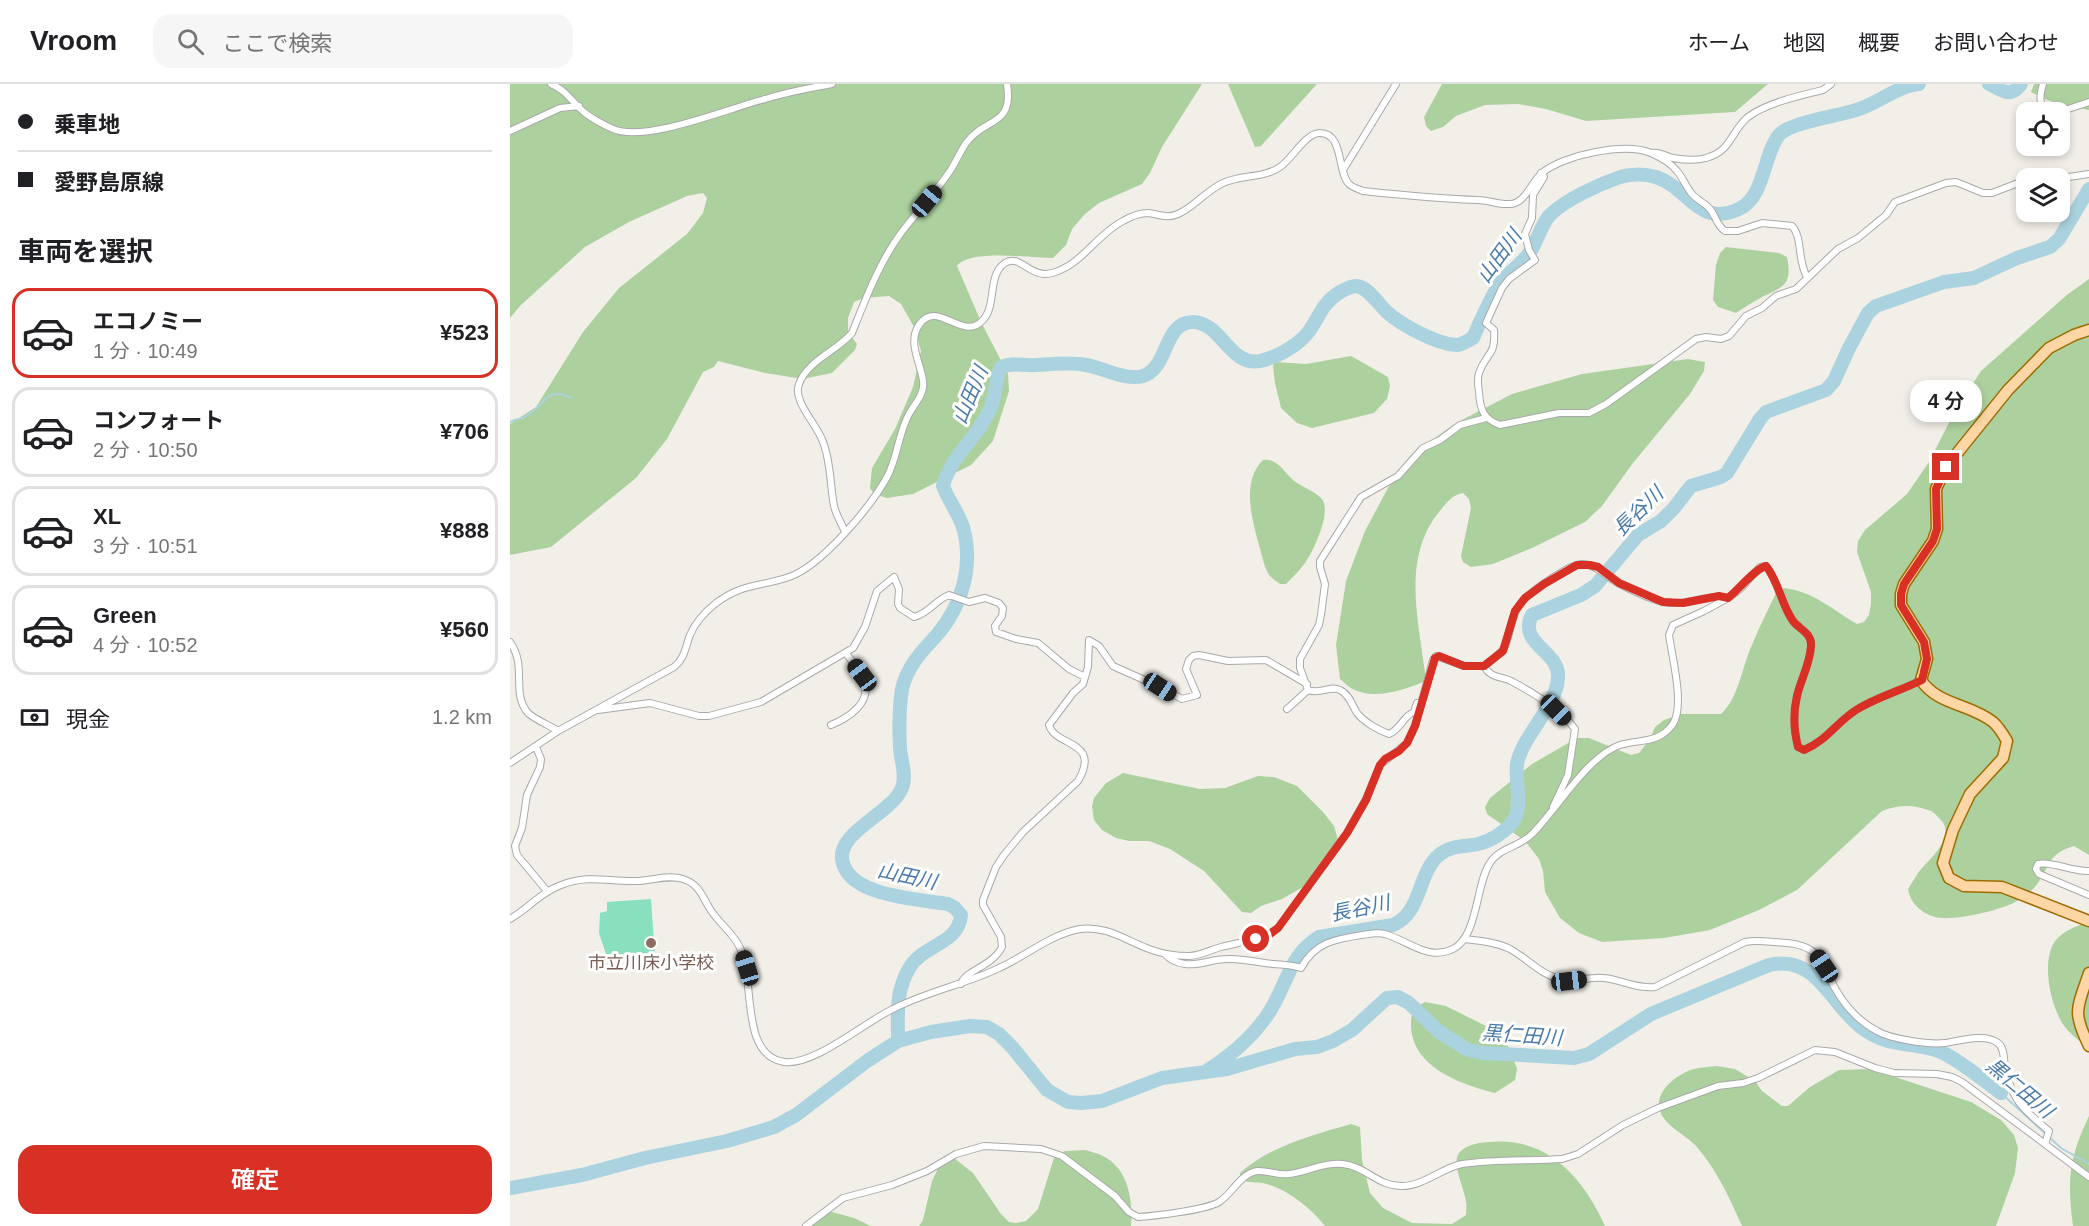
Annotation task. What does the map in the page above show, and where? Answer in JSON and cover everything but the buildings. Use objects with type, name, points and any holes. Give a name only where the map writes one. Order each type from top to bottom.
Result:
[{"type":"main road","points":[[2089,330],[2049,348],[2008,390],[1946,467],[1936,489],[1937,529],[1933,541],[1904,584],[1901,594],[1901,605],[1924,642],[1927,659],[1922,680],[1928,690],[1991,720],[2007,741],[2003,758],[1970,794],[1953,830],[1943,863],[1950,878],[1964,886],[2002,887],[2089,921]]},
{"type":"main road","points":[[2089,974],[2077,1008],[2077,1022],[2089,1046]]},
{"type":"street","points":[[550,84],[563,89],[585,112],[612,129],[625,133],[670,126],[776,96],[832,84]]},
{"type":"street","points":[[845,532],[834,509],[824,443],[815,424],[801,404],[797,393],[798,387],[807,370],[852,333],[879,268],[900,235],[952,169],[967,142],[1000,117],[1008,107],[1007,84]]},
{"type":"street","points":[[1343,171],[1396,84]]},
{"type":"street","points":[[1650,153],[1659,152],[1688,160],[1704,159],[1725,149],[1738,128],[1749,117],[1761,110],[1823,90],[1831,84]]},
{"type":"street","points":[[2041,102],[2043,84]]},
{"type":"street","points":[[2070,108],[2089,102]]},
{"type":"street","points":[[510,131],[561,108],[579,106]]},
{"type":"street","points":[[510,763],[558,731],[674,668],[685,654],[695,626],[714,605],[739,589],[788,578],[803,572],[845,532],[886,479],[897,456],[901,432],[909,413],[922,393],[923,379],[914,336],[919,324],[933,315],[938,315],[956,324],[971,327],[978,324],[989,310],[996,276],[1001,266],[1007,261],[1019,262],[1033,272],[1042,275],[1053,273],[1083,255],[1110,228],[1123,220],[1137,214],[1147,213],[1163,217],[1176,215],[1219,184],[1229,180],[1266,174],[1281,167],[1312,135],[1319,133],[1334,141],[1349,184],[1363,191],[1510,204],[1524,196],[1542,173],[1552,165],[1582,154],[1633,149],[1650,153],[1677,170],[1694,196],[1712,211],[1721,229],[1729,232],[1762,223],[1792,226],[1798,238],[1799,259],[1807,277]]},
{"type":"street","points":[[1542,173],[1543,181],[1533,195],[1532,218],[1525,234],[1534,260],[1509,279],[1502,288],[1486,323],[1494,330],[1495,343],[1477,379],[1480,404],[1486,418],[1500,425],[1559,413],[1589,413],[1606,404],[1696,339],[1706,337],[1721,339],[1729,336],[1746,316],[1762,308],[1776,297],[1796,289],[1838,249],[1858,238],[1886,215],[1895,202],[1946,183],[1956,182],[1983,193],[1992,193],[2016,184]]},
{"type":"street","points":[[2070,177],[2089,174]]},
{"type":"street","points":[[1308,687],[1300,668],[1300,659],[1319,625],[1324,584],[1320,561],[1361,497],[1398,476],[1429,444],[1440,440],[1460,425],[1486,418]]},
{"type":"street","points":[[510,919],[547,891],[573,881],[600,878],[635,881],[677,877],[696,886],[704,895],[710,909],[741,949],[747,968],[756,1038],[762,1050],[784,1062],[810,1056],[837,1044],[902,1004],[1000,968],[1062,934],[1080,929],[1092,928],[1109,931],[1152,951],[1164,954],[1191,956],[1204,953],[1256,939],[1278,928],[1347,833],[1366,800],[1380,765],[1407,743],[1415,726],[1435,658],[1439,656],[1464,666],[1484,666],[1503,651],[1515,611],[1520,604],[1544,584],[1577,565],[1590,565],[1663,602],[1683,603],[1719,596],[1728,598]]},
{"type":"street","points":[[1164,954],[1174,961],[1200,965],[1210,959],[1229,958],[1287,964],[1301,968],[1318,947],[1333,939],[1379,933],[1435,954],[1456,948],[1464,939],[1490,862],[1502,852],[1527,839],[1571,786],[1607,752],[1620,745],[1654,740],[1665,734],[1673,723],[1679,710],[1670,629],[1728,598],[1740,589],[1760,567],[1766,566],[1772,574],[1789,614],[1795,623],[1808,633],[1811,644],[1808,665],[1797,696],[1794,731],[1798,747],[1804,750],[1818,744],[1837,724],[1854,711],[1922,680]]},
{"type":"street","points":[[596,709],[650,703],[699,716],[709,716],[761,702],[846,653],[859,641],[877,591],[894,577],[899,589],[898,604],[900,608],[914,617],[930,611],[945,596],[974,602],[985,598],[999,603],[1003,608],[1002,616],[995,626],[996,632],[1038,643],[1069,669],[1085,677]]},
{"type":"street","points":[[961,984],[962,979],[992,962],[1002,947],[1001,937],[983,905],[1000,860],[1023,832],[1078,781],[1083,773],[1085,759],[1081,752],[1052,732],[1049,725],[1073,693],[1083,684],[1088,667],[1089,640],[1099,646],[1113,666],[1182,699],[1197,695],[1186,669],[1188,660],[1199,655],[1228,661],[1266,660],[1317,692],[1334,688],[1340,690],[1346,694],[1366,722],[1389,734],[1397,730],[1410,713],[1414,712]]},
{"type":"street","points":[[510,642],[519,662],[516,688],[519,702],[528,713],[558,731]]},
{"type":"street","points":[[831,726],[848,718],[866,693],[866,684],[862,675],[846,653]]},
{"type":"street","points":[[1484,666],[1490,675],[1513,681],[1545,702],[1573,726],[1575,731],[1568,775],[1555,800],[1553,809]]},
{"type":"street","points":[[1407,743],[1406,739],[1414,712],[1427,672],[1431,667]]},
{"type":"street","points":[[1287,709],[1308,687]]},
{"type":"street","points":[[536,747],[541,759],[540,767],[527,795],[522,828],[514,846],[517,855],[547,891]]},
{"type":"street","points":[[2089,871],[2066,869],[2043,863],[2038,864],[2036,868],[2039,874],[2089,895]]},
{"type":"street","points":[[1464,939],[1494,943],[1511,950],[1538,970],[1561,980],[1602,977],[1645,988],[1654,987],[1753,940],[1788,942],[1807,948],[1815,954],[1849,1008],[1870,1027],[1886,1036],[1943,1043],[1965,1038],[1988,1039],[1997,1042],[2002,1047],[2005,1071],[2013,1095],[2018,1103],[2049,1131],[2046,1139]]},
{"type":"street","points":[[806,1226],[843,1198],[892,1185],[927,1171],[956,1154],[984,1146],[1041,1149],[1062,1156],[1115,1196],[1129,1212],[1138,1216],[1216,1204],[1247,1176],[1257,1171],[1288,1174],[1343,1164],[1352,1166],[1381,1182],[1409,1186],[1449,1168],[1468,1163],[1562,1159],[1578,1154],[1623,1125],[1658,1108],[1718,1086],[1743,1083],[1758,1078],[1815,1050],[1835,1052],[1894,1073],[1936,1074],[1952,1077],[2046,1139],[2089,1177]]},
{"type":"green space","points":[[510,84],[1202,84],[1162,147],[1150,173],[1142,184],[1099,203],[1085,214],[1072,229],[1066,245],[1053,258],[987,256],[964,261],[957,266],[982,324],[1008,374],[1009,391],[993,441],[971,465],[913,494],[887,498],[874,494],[870,488],[872,468],[895,429],[913,387],[921,351],[914,327],[901,304],[889,296],[864,298],[854,302],[848,318],[848,332],[857,344],[855,350],[832,373],[803,379],[765,373],[718,361],[714,367],[703,372],[667,439],[636,478],[551,547],[510,555],[510,424],[536,407],[583,332],[619,288],[687,234],[703,213],[707,198],[703,193],[687,196],[629,222],[585,247],[521,305],[510,318]]},
{"type":"green space","points":[[1228,84],[1317,84],[1261,146],[1255,147]]},
{"type":"green space","points":[[1442,84],[1768,84],[1735,112],[1586,121],[1546,109],[1518,104],[1485,105],[1456,116],[1443,127],[1431,131],[1426,126],[1424,117]]},
{"type":"green space","points":[[2034,84],[2089,84],[2089,110],[2070,106],[2070,102],[2053,102],[2031,92]]},
{"type":"green space","points":[[1726,247],[1779,253],[1787,257],[1789,273],[1786,282],[1736,313],[1718,307],[1713,300],[1716,265],[1720,253]]},
{"type":"green space","points":[[2089,279],[2089,855],[2074,846],[2057,854],[2034,888],[2013,903],[1991,911],[1965,916],[1935,917],[1917,907],[1908,889],[1944,840],[1946,832],[1944,825],[1930,810],[1900,806],[1882,811],[1797,890],[1759,910],[1710,930],[1664,938],[1602,942],[1579,933],[1560,918],[1545,892],[1539,859],[1525,841],[1487,814],[1485,807],[1490,798],[1532,764],[1577,738],[1589,738],[1631,755],[1639,753],[1650,739],[1655,727],[1664,720],[1681,714],[1721,714],[1736,691],[1749,653],[1776,593],[1784,588],[1814,597],[1857,624],[1864,622],[1869,615],[1871,592],[1857,552],[1858,541],[1865,530],[1907,494],[1929,462],[1955,411],[1981,371],[2068,294]]},
{"type":"green space","points":[[1351,356],[1388,377],[1390,386],[1387,399],[1374,413],[1312,428],[1297,423],[1281,408],[1275,383],[1273,366],[1275,362],[1306,364]]},
{"type":"green space","points":[[1688,359],[1705,362],[1704,371],[1690,394],[1633,463],[1602,506],[1585,522],[1493,564],[1471,567],[1463,562],[1461,556],[1471,508],[1469,499],[1463,493],[1459,494],[1449,500],[1439,512],[1427,531],[1416,572],[1417,616],[1426,681],[1398,691],[1369,694],[1351,688],[1340,679],[1336,645],[1346,581],[1365,531],[1389,486],[1411,455],[1456,423],[1512,394],[1582,374]]},
{"type":"green space","points":[[1263,460],[1276,463],[1293,480],[1318,495],[1324,504],[1324,520],[1313,549],[1303,566],[1286,584],[1280,584],[1268,573],[1254,527],[1250,491],[1256,469]]},
{"type":"green space","points":[[1123,773],[1200,789],[1225,788],[1258,776],[1274,777],[1297,786],[1334,826],[1338,840],[1328,863],[1310,883],[1251,913],[1242,912],[1204,871],[1170,849],[1149,841],[1129,841],[1116,838],[1102,830],[1094,820],[1092,807],[1094,798],[1106,783]]},
{"type":"green space","points":[[651,899],[655,956],[641,954],[640,959],[606,954],[599,933],[600,913],[607,911],[607,902]]},
{"type":"green space","points":[[2089,922],[2089,1048],[2070,1033],[2060,1018],[2051,994],[2048,967],[2053,944],[2060,936],[2066,931]]},
{"type":"green space","points":[[1425,1002],[1446,1006],[1496,1031],[1510,1049],[1517,1069],[1515,1080],[1495,1093],[1453,1079],[1428,1062],[1419,1052],[1413,1039],[1411,1024],[1414,1011]]},
{"type":"green space","points":[[1717,1066],[1735,1069],[1755,1081],[1762,1091],[1782,1106],[1788,1106],[1810,1087],[1839,1070],[1871,1069],[1971,1102],[2001,1120],[2014,1135],[2018,1148],[2015,1173],[1996,1226],[1742,1226],[1710,1165],[1696,1146],[1671,1126],[1660,1111],[1660,1097],[1663,1090],[1674,1079],[1694,1069]]},
{"type":"green space","points":[[2089,1116],[2089,1226],[2073,1226],[2070,1195],[2071,1170],[2077,1144]]},
{"type":"green space","points":[[1351,1124],[1360,1127],[1362,1160],[1370,1193],[1383,1208],[1412,1223],[1452,1224],[1466,1215],[1465,1197],[1457,1163],[1459,1153],[1466,1147],[1479,1143],[1512,1142],[1530,1146],[1562,1164],[1586,1192],[1605,1226],[1325,1226],[1313,1212],[1289,1194],[1263,1183],[1248,1182],[1240,1178],[1240,1173],[1278,1149],[1307,1137]]},
{"type":"green space","points":[[1085,1150],[1101,1155],[1112,1162],[1124,1177],[1130,1196],[1131,1226],[919,1226],[923,1220],[932,1181],[941,1162],[954,1158],[973,1173],[1001,1214],[1009,1222],[1016,1223],[1026,1221],[1038,1209],[1054,1158],[1065,1151]]},
{"type":"green space","points":[[829,1211],[854,1218],[871,1226],[803,1226],[815,1215]]},
{"type":"waterway","name":"山田川","points":[[898,1041],[898,1003],[905,976],[916,960],[954,932],[959,925],[961,915],[948,904],[903,898],[870,889],[847,872],[842,859],[843,849],[857,831],[888,806],[902,788],[904,773],[900,748],[900,719],[904,681],[915,660],[953,612],[966,571],[967,556],[963,527],[943,486],[952,465],[986,418],[993,402],[1001,367],[1014,364],[1074,364],[1129,377],[1143,376],[1158,364],[1176,329],[1183,324],[1193,322],[1211,329],[1241,357],[1250,361],[1266,360],[1295,345],[1309,331],[1323,308],[1333,297],[1346,289],[1357,286],[1365,290],[1393,317],[1410,328],[1448,344],[1460,344],[1473,338],[1499,285],[1527,257],[1549,216],[1573,198],[1620,177],[1643,175],[1667,182],[1703,210],[1713,214],[1725,214],[1739,209],[1754,195],[1774,143],[1785,130],[1856,110],[1903,88],[1919,84]]},
{"type":"waterway","name":"山田川","points":[[1989,84],[2006,92],[2017,89],[2021,84]]},
{"type":"waterway","name":"長谷川","points":[[1208,1070],[1240,1046],[1260,1025],[1273,1006],[1294,963],[1308,945],[1319,937],[1393,925],[1409,912],[1427,872],[1439,855],[1453,848],[1488,840],[1504,831],[1515,818],[1518,806],[1517,764],[1520,753],[1552,699],[1558,677],[1553,660],[1534,641],[1530,633],[1529,625],[1532,615],[1581,595],[1595,586],[1638,535],[1661,521],[1691,486],[1727,473],[1766,412],[1826,390],[1834,381],[1868,313],[1876,306],[1944,282],[1974,278],[2017,258],[2050,247],[2059,239],[2089,189]]},
{"type":"waterway","points":[[510,422],[534,411],[551,395],[557,394],[571,398]]},
{"type":"waterway","name":"黒仁田川","points":[[510,1188],[582,1175],[645,1158],[727,1141],[774,1127],[796,1115],[867,1061],[898,1041],[931,1032],[970,1026],[987,1027],[999,1034],[1012,1047],[1047,1090],[1068,1102],[1081,1103],[1102,1101],[1162,1078],[1227,1069],[1295,1049],[1317,1047],[1352,1030],[1387,998],[1398,997],[1409,1003],[1438,1031],[1468,1050],[1483,1053],[1574,1058],[1589,1054],[1651,1014],[1769,965],[1785,964],[1799,967],[1822,983],[1862,1028],[1881,1039],[1926,1047],[1944,1053],[2001,1093]]},
{"type":"waterway","name":"黒仁田川","points":[[2001,1093],[2061,1148],[2089,1164]]},
{"type":"place","name":"市立川床小学校","points":[[651,943]]},
{"type":"route","points":[[1256,939],[1278,928],[1347,833],[1366,800],[1380,765],[1407,743],[1415,726],[1436,656],[1464,666],[1484,666],[1503,651],[1515,611],[1525,598],[1571,567],[1577,565],[1598,567],[1609,578],[1663,602],[1683,603],[1719,596],[1728,598],[1740,589],[1760,567],[1766,566],[1772,574],[1789,614],[1795,623],[1808,633],[1811,644],[1808,665],[1797,696],[1794,731],[1798,747],[1804,750],[1818,744],[1837,724],[1854,711],[1922,680],[1927,659],[1924,642],[1901,605],[1901,594],[1904,584],[1933,541],[1937,529],[1936,489],[1946,467]]}]
